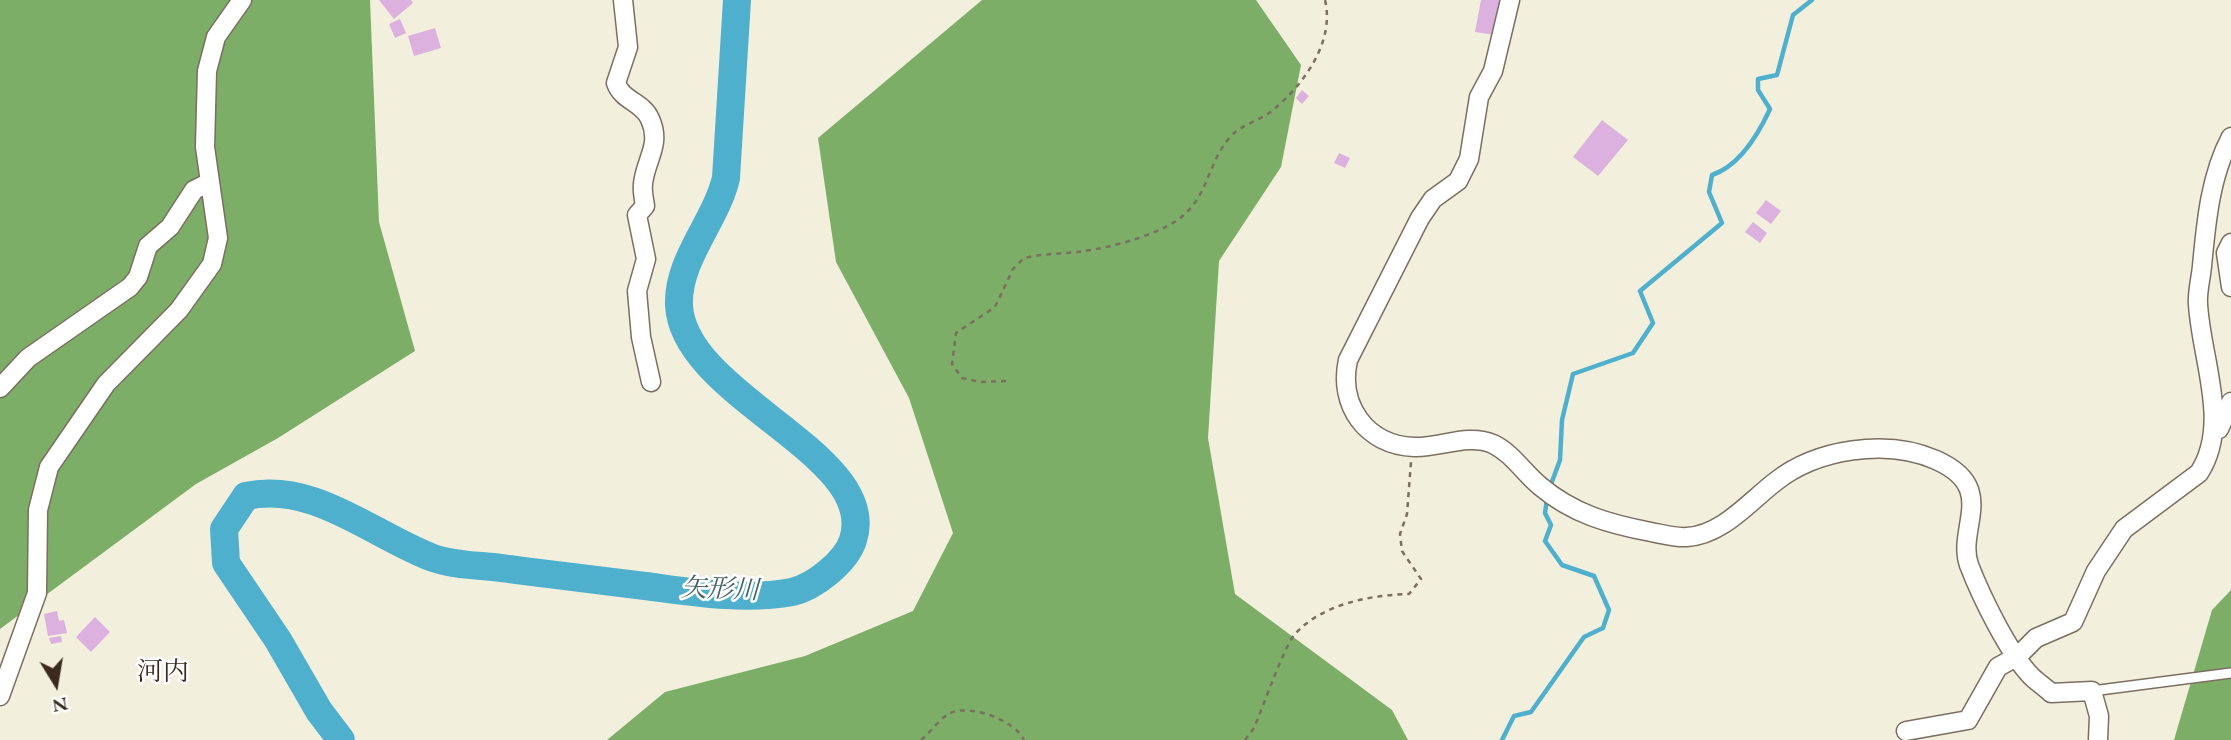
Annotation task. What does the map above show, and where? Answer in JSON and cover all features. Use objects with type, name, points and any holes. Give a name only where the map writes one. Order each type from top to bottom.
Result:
[{"type":"street","points":[[0,696],[37,593],[38,510],[49,467],[106,384],[179,310],[212,264],[218,238],[204,121],[208,71],[216,37],[242,0]]},
{"type":"street","points":[[623,0],[628,47],[616,83],[624,96],[645,110],[652,121],[654,137],[653,156],[642,185],[645,206],[637,215],[646,259],[637,290],[641,337],[651,382]]},
{"type":"street","points":[[1510,0],[1493,71],[1479,97],[1468,159],[1458,181],[1433,199],[1420,218],[1358,340],[1345,376],[1348,399],[1357,420],[1390,442],[1414,447],[1475,440],[1492,444],[1561,503],[1586,516],[1621,527],[1686,538],[1709,533],[1795,467],[1815,460],[1882,449],[1899,449],[1938,460],[1958,475],[1969,490],[1974,509],[1968,561],[1993,616],[2031,676],[2051,693],[2092,691],[2099,716],[2098,740]]},
{"type":"street","points":[[2219,429],[2198,303],[2210,198],[2224,150],[2231,137]]},
{"type":"street","points":[[0,387],[28,359],[130,287],[138,277],[148,246],[170,227],[194,190],[210,182]]},
{"type":"street","points":[[2204,240],[2231,242],[2226,253],[2231,287]]},
{"type":"street","points":[[1906,731],[1968,720],[1998,667],[2018,656],[2036,638],[2073,622],[2110,548],[2124,529],[2199,473],[2208,463],[2231,402]]},
{"type":"lane","points":[[2092,691],[2231,673]]},
{"type":"path","points":[[1006,381],[980,382],[962,378],[952,364],[956,333],[995,307],[1013,269],[1024,258],[1085,251],[1119,242],[1160,230],[1184,215],[1203,192],[1219,155],[1233,134],[1273,110],[1317,59],[1328,14],[1325,0]]},
{"type":"path","points":[[1245,740],[1254,728],[1294,635],[1330,610],[1376,595],[1409,594],[1421,579],[1402,551],[1400,534],[1407,514],[1414,447]]},
{"type":"path","points":[[921,740],[949,713],[975,708],[1022,735],[1024,740]]},
{"type":"green space","points":[[0,0],[370,0],[379,222],[415,351],[278,438],[196,484],[0,629]]},
{"type":"green space","points":[[982,0],[1256,0],[1301,65],[1281,167],[1219,261],[1208,438],[1235,594],[1392,710],[1408,740],[607,740],[665,692],[805,656],[913,611],[953,533],[909,398],[836,262],[818,138]]},
{"type":"green space","points":[[2231,590],[2231,740],[2174,740],[2212,610]]},
{"type":"building","points":[[379,0],[411,0],[413,3],[394,19]]},
{"type":"building","points":[[1481,0],[1501,0],[1495,35],[1475,32]]},
{"type":"building","points":[[400,19],[406,33],[395,38],[389,24]]},
{"type":"building","points":[[435,28],[441,48],[414,56],[408,36]]},
{"type":"building","points":[[1302,90],[1309,96],[1302,104],[1296,98]]},
{"type":"building","points":[[1602,120],[1628,140],[1598,176],[1573,157]]},
{"type":"building","points":[[1339,153],[1350,158],[1345,168],[1334,163]]},
{"type":"building","points":[[1766,200],[1781,211],[1771,224],[1756,213]]},
{"type":"building","points":[[1753,222],[1767,233],[1760,243],[1745,232]]},
{"type":"building","points":[[57,611],[59,621],[64,620],[67,633],[48,636],[44,614]]},
{"type":"building","points":[[95,617],[110,632],[91,652],[76,637]]},
{"type":"building","points":[[61,636],[62,642],[51,644],[49,638]]},
{"type":"waterway","name":"矢形川","points":[[341,740],[319,711],[278,640],[226,563],[224,529],[246,496],[271,493],[319,503],[410,548],[451,563],[718,595],[774,595],[801,589],[828,572],[844,557],[849,548],[853,540],[854,509],[838,480],[811,452],[712,368],[689,338],[679,305],[684,272],[726,178],[737,0]]},
{"type":"waterway","points":[[1550,487],[1560,460],[1562,420],[1573,374],[1633,353],[1653,323],[1640,291],[1722,223],[1709,192],[1712,175],[1731,165],[1760,129],[1770,109],[1758,90],[1758,79],[1777,75],[1793,15],[1812,0]]},
{"type":"waterway","points":[[1502,740],[1514,716],[1531,712],[1584,637],[1603,628],[1609,610],[1594,576],[1562,565],[1545,541],[1551,525],[1545,513],[1547,499]]},
{"type":"district","name":"河内","points":[[163,673]]}]
